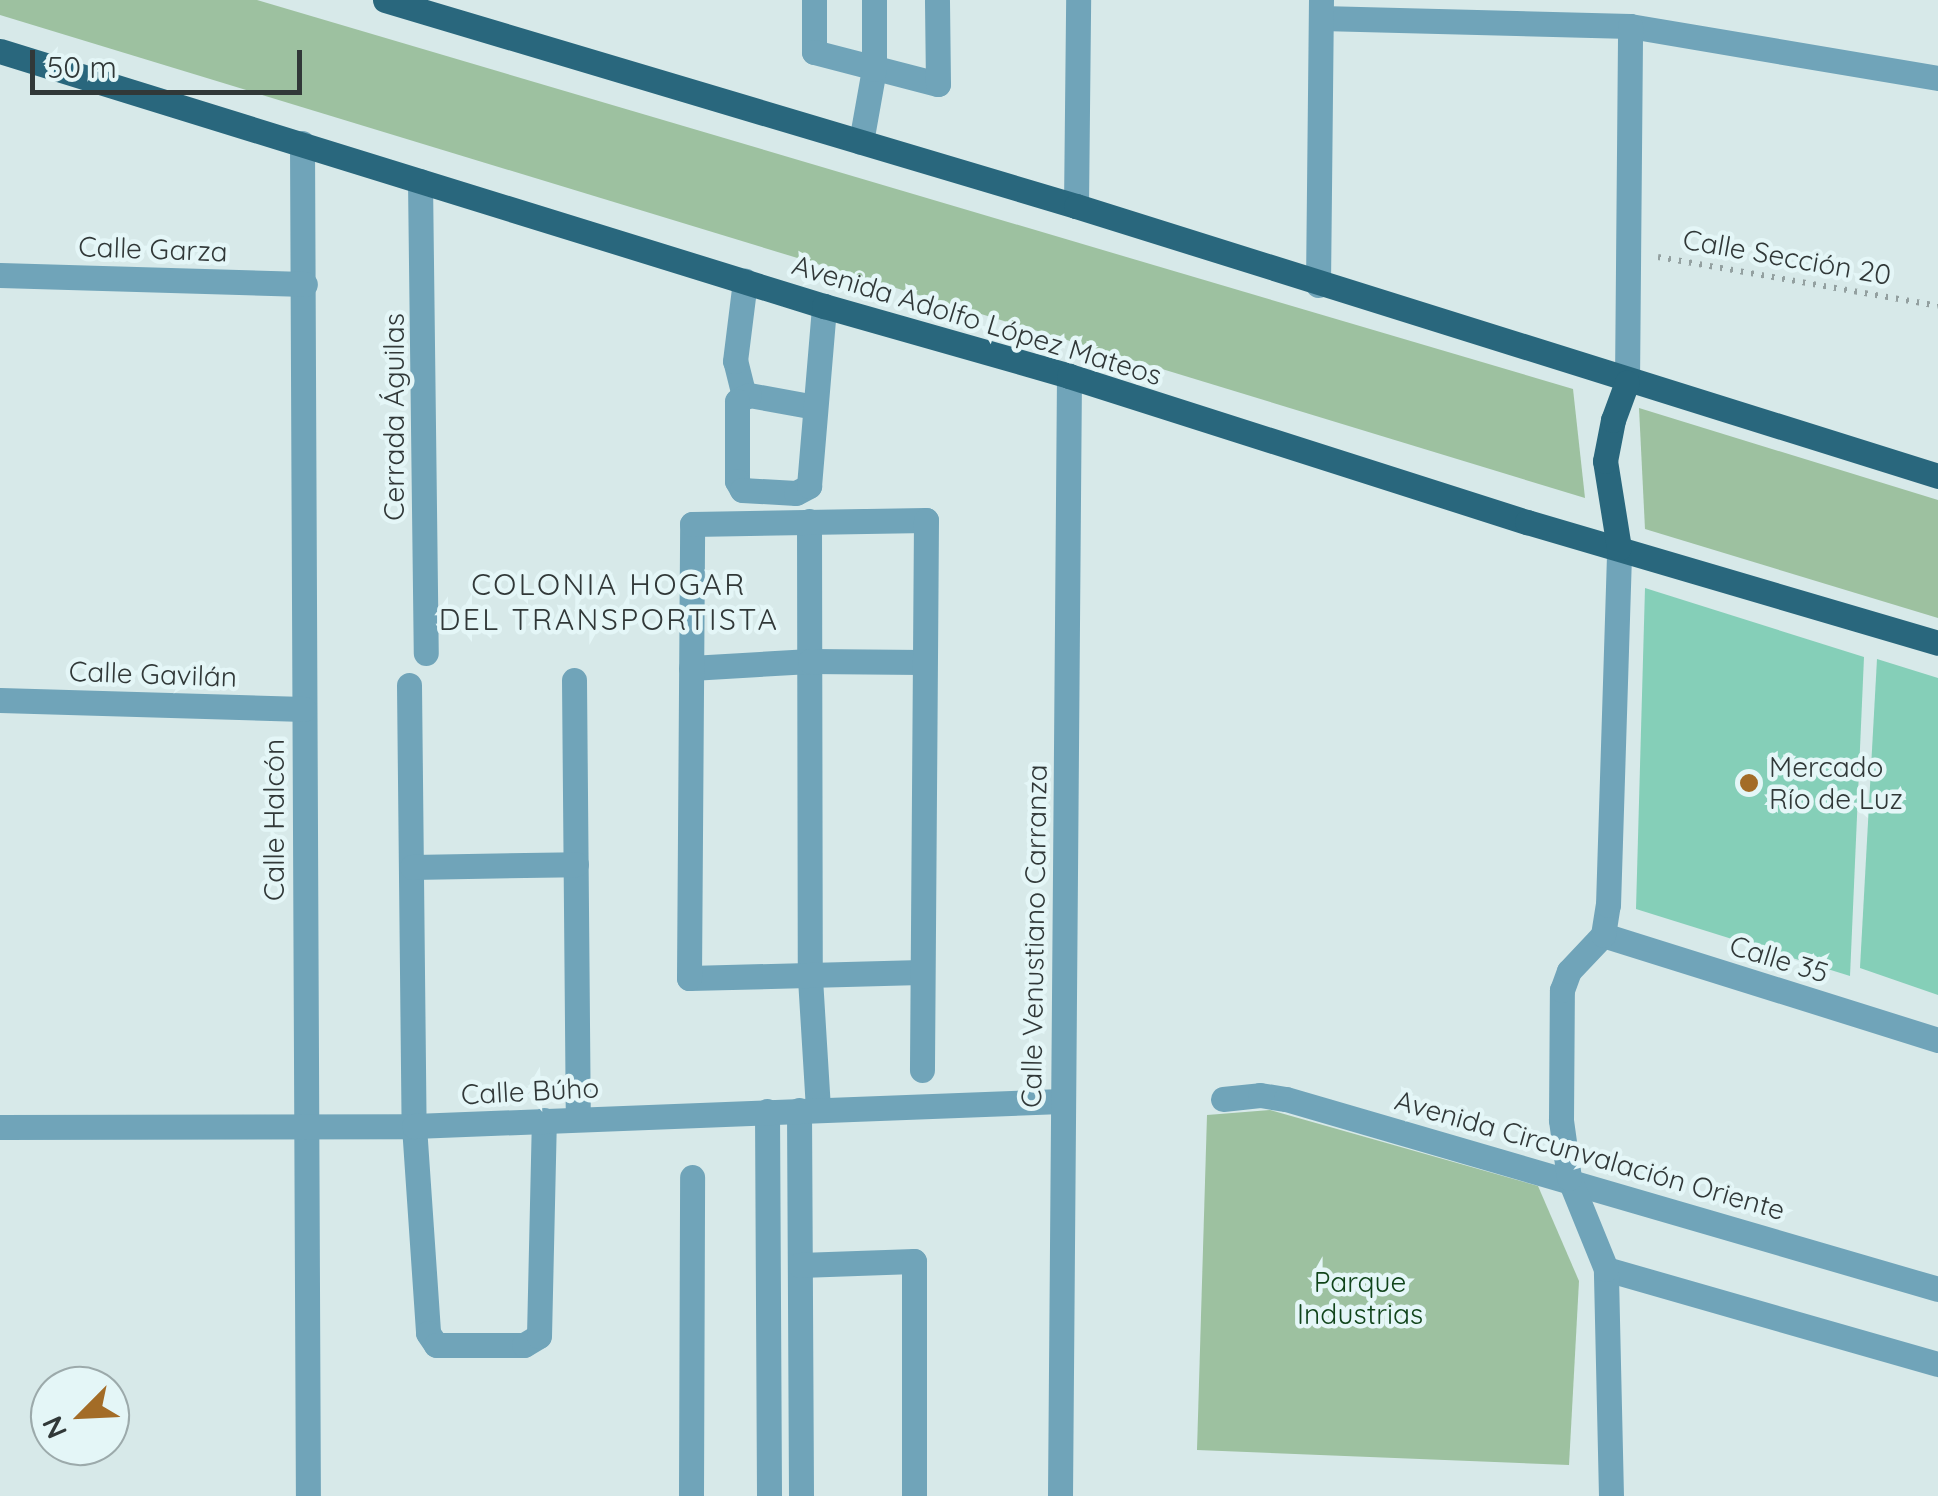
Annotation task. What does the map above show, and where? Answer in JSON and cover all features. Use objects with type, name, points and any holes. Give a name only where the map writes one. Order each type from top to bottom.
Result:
[{"type":"main road","points":[[385,0],[1076,206],[1627,382],[1938,476]]},
{"type":"main road","name":"Avenida Adolfo López Mateos","points":[[0,52],[1938,643]]},
{"type":"main road","points":[[1619,548],[1605,461],[1613,420],[1627,382]]},
{"type":"street","points":[[814,0],[814,52],[938,84],[937,0]]},
{"type":"street","points":[[861,142],[874,70],[874,0]]},
{"type":"street","points":[[1076,206],[1078,0]]},
{"type":"street","points":[[1318,285],[1321,9],[1630,26],[1938,78]]},
{"type":"street","points":[[1627,382],[1630,26]]},
{"type":"street","name":"Calle Halcón","points":[[302,143],[308,1496]]},
{"type":"street","name":"Cerrada Águilas","points":[[420,181],[426,653]]},
{"type":"street","name":"Calle Garza","points":[[0,275],[305,284]]},
{"type":"street","points":[[744,396],[734,362],[745,281]]},
{"type":"street","points":[[744,396],[735,406],[737,480],[746,492],[796,493],[809,486],[824,306]]},
{"type":"street","name":"Calle Venustiano Carranza","points":[[1060,1496],[1069,376]]},
{"type":"street","points":[[744,396],[815,406]]},
{"type":"street","points":[[920,972],[810,978],[689,978],[692,524],[926,520],[922,1070]]},
{"type":"street","points":[[800,1496],[800,1265],[810,978],[809,521]]},
{"type":"street","points":[[1611,1496],[1606,1269],[1569,1178],[1561,1139],[1562,990],[1570,971],[1602,935],[1608,906],[1619,548]]},
{"type":"street","points":[[690,668],[810,661],[922,662]]},
{"type":"street","points":[[574,680],[578,1118]]},
{"type":"street","points":[[409,685],[414,1126],[430,1338],[440,1347],[524,1345],[536,1340],[541,1328],[544,1120]]},
{"type":"street","name":"Calle Gavilán","points":[[0,700],[304,709]]},
{"type":"street","points":[[412,867],[576,864]]},
{"type":"street","name":"Calle 35","points":[[1602,935],[1938,1040]]},
{"type":"street","name":"Avenida Circunvalación Oriente","points":[[1224,1099],[1260,1095],[1286,1099],[1569,1178],[1938,1289]]},
{"type":"street","name":"Calle Búho","points":[[0,1127],[414,1126],[1062,1102]]},
{"type":"street","points":[[767,1111],[769,1496]]},
{"type":"street","points":[[691,1496],[692,1177]]},
{"type":"street","points":[[800,1265],[914,1261],[914,1496]]},
{"type":"street","points":[[1606,1269],[1938,1364]]},
{"type":"path","name":"Calle Sección 20","points":[[1628,252],[1938,306]]},
{"type":"green space","points":[[0,0],[257,0],[1573,389],[1585,498],[0,15]]},
{"type":"green space","points":[[1639,408],[1938,500],[1938,618],[1645,529]]},
{"type":"green space","name":"Parque Industrias","points":[[1270,1110],[1538,1186],[1579,1281],[1569,1465],[1197,1450],[1207,1115]]},
{"type":"building","name":"Mercado Río de Luz","points":[[1645,588],[1864,657],[1850,976],[1636,909]]},
{"type":"building","points":[[1877,659],[1938,678],[1938,995],[1860,968]]},
{"type":"place","name":"Mercado Río de Luz","points":[[1749,783]]},
{"type":"district","name":"COLONIA HOGAR DEL TRANSPORTISTA","points":[[609,601]]}]
